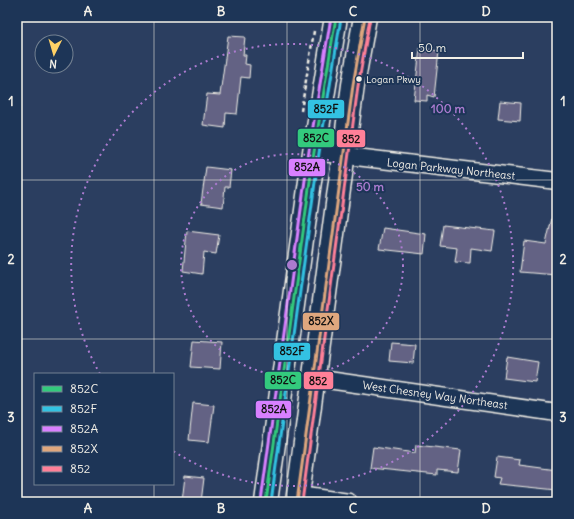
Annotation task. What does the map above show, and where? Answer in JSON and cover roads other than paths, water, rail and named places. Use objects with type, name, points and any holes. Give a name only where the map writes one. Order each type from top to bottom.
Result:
[{"type":"main road","points":[[266,502],[314,152],[336,17]]},
{"type":"main road","points":[[297,499],[353,85],[365,17]]},
{"type":"street","name":"Logan Parkway Northeast","points":[[314,152],[557,181]]},
{"type":"street","name":"West Chesney Way Northeast","points":[[314,378],[557,413]]},
{"type":"street","points":[[297,499],[348,502]]},
{"type":"place","name":"Logan Pkwy","points":[[359,79]]}]
